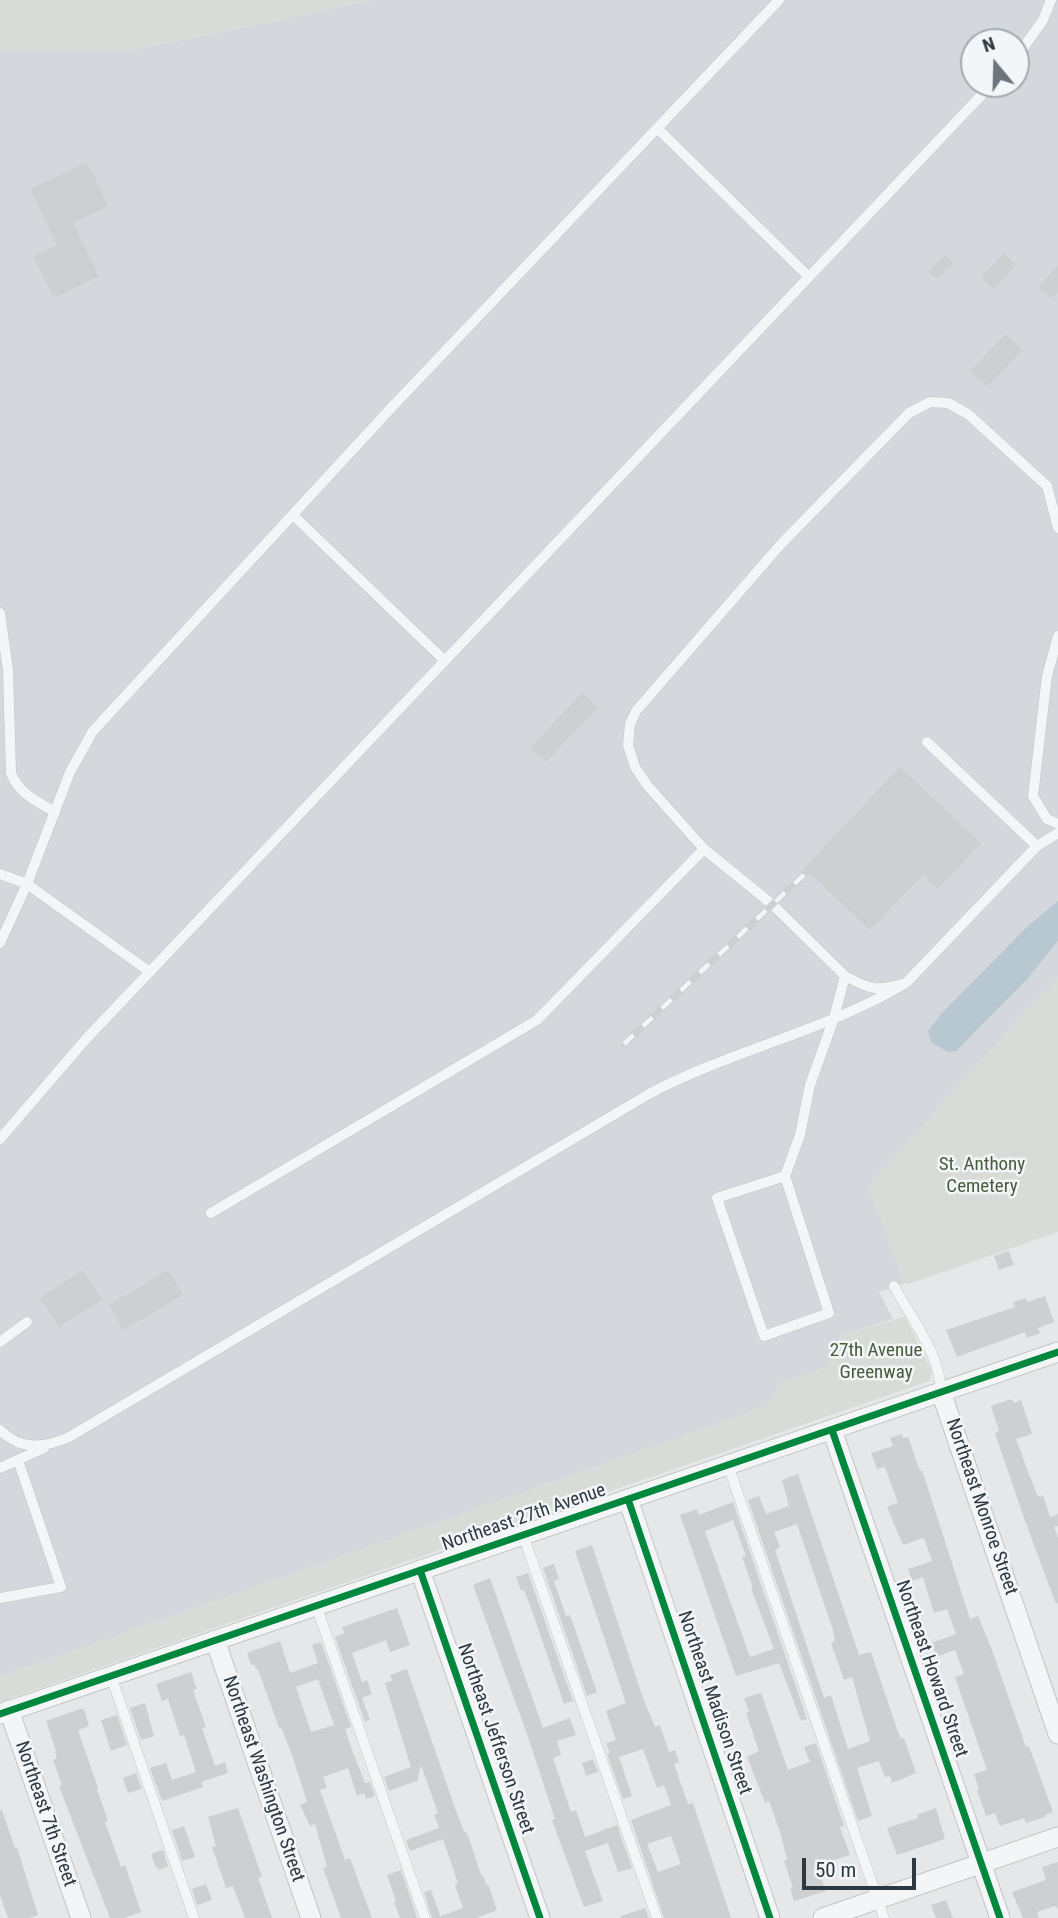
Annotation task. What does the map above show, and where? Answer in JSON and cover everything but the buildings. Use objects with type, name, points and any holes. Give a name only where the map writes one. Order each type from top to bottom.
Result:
[{"type":"street","name":"Northeast 27th Avenue","points":[[5,1712],[1058,1352]]},
{"type":"street","name":"Northeast Monroe Street","points":[[942,1392],[1058,1734]]},
{"type":"street","name":"Northeast Howard Street","points":[[832,1430],[1000,1918]]},
{"type":"street","name":"Northeast Madison Street","points":[[628,1499],[770,1918]]},
{"type":"street","name":"Northeast Jefferson Street","points":[[420,1570],[541,1918]]},
{"type":"street","name":"Northeast Washington Street","points":[[215,1640],[311,1918]]},
{"type":"street","name":"Northeast 7th Street","points":[[5,1712],[81,1918]]},
{"type":"street","points":[[823,1918],[1058,1837]]},
{"type":"lane","points":[[0,943],[27,884],[71,772],[93,731],[292,514],[779,0]]},
{"type":"lane","points":[[1030,38],[1043,20],[1051,0]]},
{"type":"lane","points":[[0,1139],[86,1040],[979,98]]},
{"type":"lane","points":[[657,128],[809,277]]},
{"type":"lane","points":[[906,983],[883,990],[864,986],[845,976],[773,905],[704,849],[647,785],[635,767],[628,745],[630,724],[636,711],[782,544],[909,413],[930,401],[948,403],[968,414],[1047,486],[1058,528]]},
{"type":"lane","points":[[292,514],[445,661]]},
{"type":"lane","points":[[0,613],[8,670],[11,774],[24,793],[55,812]]},
{"type":"lane","points":[[1058,636],[1047,677],[1033,796],[1047,819],[1058,824]]},
{"type":"lane","points":[[927,742],[1037,846]]},
{"type":"lane","points":[[0,1468],[69,1437],[649,1094],[706,1067],[885,996],[906,983],[1037,846],[1058,833]]},
{"type":"lane","points":[[211,1213],[537,1020],[704,849]]},
{"type":"lane","points":[[0,874],[27,884],[150,972]]},
{"type":"lane","points":[[785,1176],[717,1198],[764,1336],[829,1313],[785,1176],[800,1135],[810,1085],[834,1018],[845,976]]},
{"type":"lane","name":"Northeast Monroe Street","points":[[894,1286],[928,1343],[941,1375],[942,1392]]},
{"type":"lane","points":[[0,1342],[27,1322]]},
{"type":"lane","points":[[0,1430],[24,1445],[51,1445]]},
{"type":"lane","points":[[0,1598],[61,1587],[18,1460]]},
{"type":"lane","points":[[729,1465],[884,1918]]},
{"type":"lane","points":[[523,1535],[657,1918]]},
{"type":"lane","points":[[316,1605],[425,1918]]},
{"type":"lane","points":[[110,1675],[194,1918]]},
{"type":"shaded area","points":[[373,0],[1058,0],[1058,978],[869,1187],[905,1283],[879,1292],[893,1319],[841,1335],[828,1367],[782,1382],[766,1407],[0,1677],[0,50],[132,50]]},
{"type":"shaded area","points":[[1058,901],[1058,941],[1029,977],[956,1051],[948,1052],[931,1042],[928,1031],[942,1013],[1028,926]]},
{"type":"green space","points":[[0,0],[373,0],[132,50],[0,50]]},
{"type":"green space","name":"St. Anthony Cemetery","points":[[1058,978],[1058,1232],[905,1283],[869,1187]]},
{"type":"green space","name":"27th Avenue Greenway","points":[[905,1317],[932,1372],[929,1381],[0,1702],[0,1677],[766,1407],[782,1382],[828,1367],[841,1335]]},
{"type":"railway","points":[[624,1044],[808,871]]},
{"type":"cycle path","points":[[0,1714],[1058,1352]]},
{"type":"cycle path","points":[[832,1430],[1000,1918]]},
{"type":"cycle path","points":[[628,1499],[770,1918]]},
{"type":"cycle path","points":[[420,1570],[540,1918]]}]
